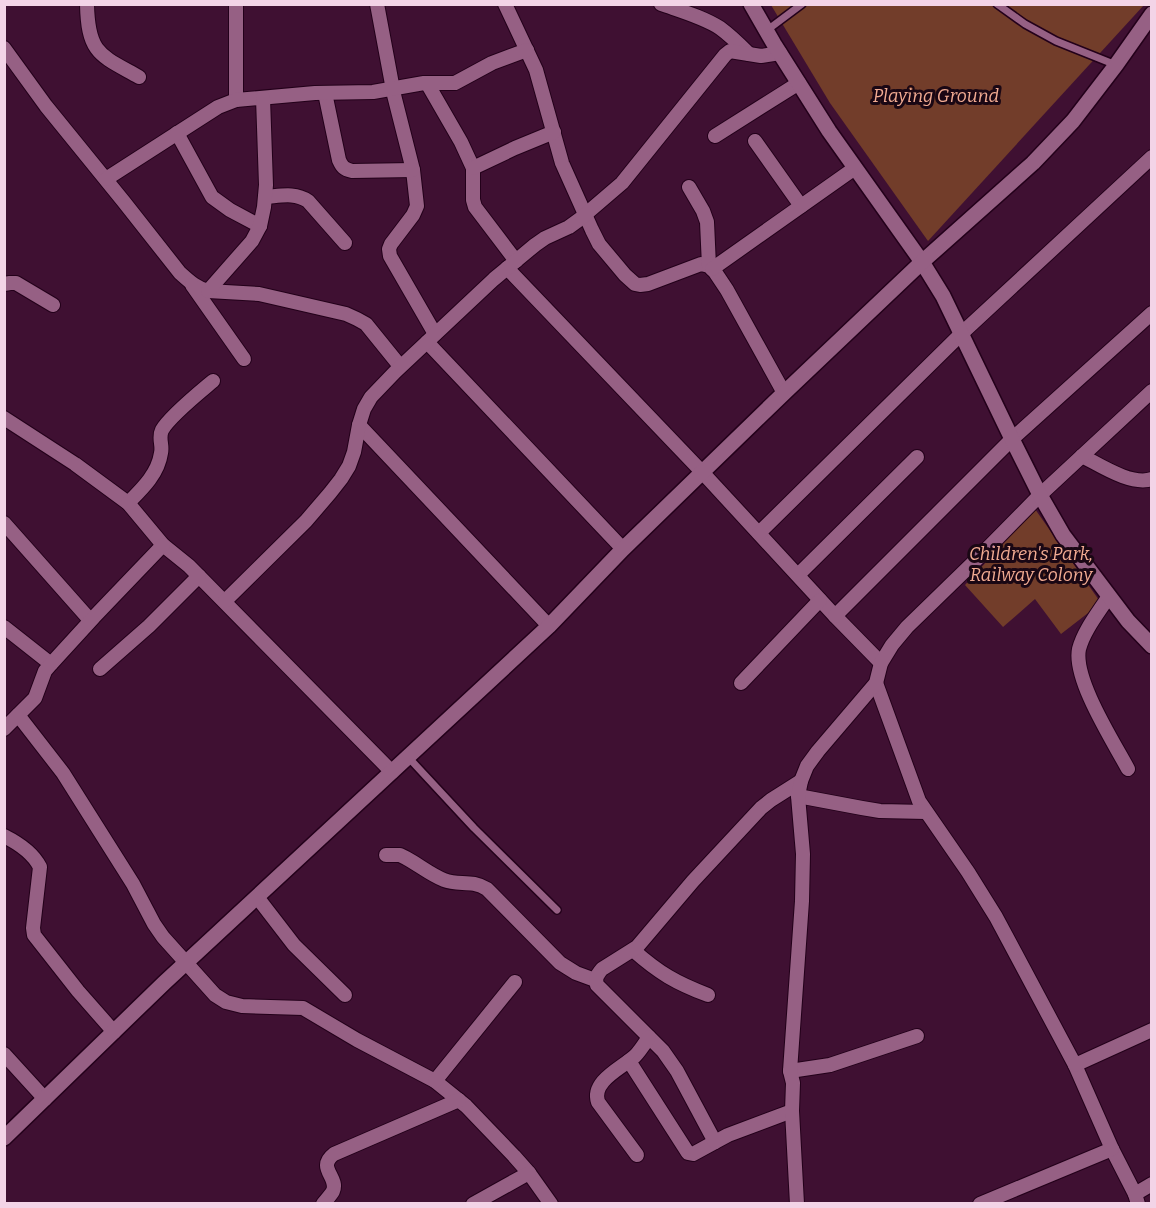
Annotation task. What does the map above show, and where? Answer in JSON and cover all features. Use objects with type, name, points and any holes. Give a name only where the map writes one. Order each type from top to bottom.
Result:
[{"type":"street","points":[[87,4],[89,33],[95,46],[106,58],[139,77]]},
{"type":"street","points":[[377,4],[393,87],[413,170],[417,206],[391,244],[390,256],[431,338],[623,549]]},
{"type":"street","points":[[505,4],[536,70],[562,163],[599,244],[635,284],[648,284],[701,264],[710,268],[727,290],[784,393]]},
{"type":"street","points":[[661,4],[719,27],[750,55]]},
{"type":"street","points":[[751,4],[829,131],[922,262],[943,296],[1012,440],[1063,535],[1128,621],[1150,640]]},
{"type":"street","points":[[236,6],[236,100]]},
{"type":"street","points":[[4,1138],[186,963],[549,626],[623,549],[922,262],[1033,164],[1073,121],[1152,14]]},
{"type":"street","points":[[5,48],[46,106],[180,273],[191,283],[208,291],[259,294],[346,314],[366,324],[400,366]]},
{"type":"street","points":[[106,179],[218,107],[236,100],[373,92],[427,83],[455,83],[492,63],[526,50]]},
{"type":"street","points":[[225,601],[306,521],[330,493],[348,466],[354,452],[364,409],[371,397],[400,366],[534,245],[569,227],[622,183],[725,55],[730,51],[761,56],[780,53]]},
{"type":"street","points":[[427,83],[461,142],[473,168],[472,200],[475,207],[511,264],[702,473],[881,663]]},
{"type":"street","points":[[715,136],[799,83]]},
{"type":"street","points":[[325,93],[339,160],[345,170],[413,170]]},
{"type":"street","points":[[208,291],[252,241],[260,226],[266,185],[264,98]]},
{"type":"street","points":[[473,168],[554,132]]},
{"type":"street","points":[[177,133],[212,197],[230,210],[260,226]]},
{"type":"street","points":[[755,141],[801,206]]},
{"type":"street","points":[[759,533],[961,334],[1152,157]]},
{"type":"street","points":[[710,268],[855,168]]},
{"type":"street","points":[[689,187],[707,222],[710,268]]},
{"type":"street","points":[[265,197],[301,196],[309,201],[345,243]]},
{"type":"street","points":[[4,284],[16,283],[53,305]]},
{"type":"street","points":[[191,283],[244,359]]},
{"type":"street","points":[[835,616],[1012,440],[1152,314]]},
{"type":"street","points":[[128,503],[147,485],[153,473],[162,450],[160,438],[162,431],[169,421],[213,381]]},
{"type":"street","points":[[797,1203],[792,1112],[793,1083],[790,1071],[802,901],[803,854],[798,796],[807,766],[876,683],[881,663],[907,627],[1040,495],[1152,391]]},
{"type":"street","points":[[4,418],[75,464],[128,503],[164,545],[225,601],[392,772]]},
{"type":"street","points":[[359,425],[549,626]]},
{"type":"street","points":[[1082,456],[1127,478],[1144,481],[1152,479]]},
{"type":"street","points":[[798,575],[917,458]]},
{"type":"street","points":[[4,523],[90,620]]},
{"type":"street","points":[[4,729],[35,698],[45,671],[51,664],[90,620],[164,545]]},
{"type":"street","points":[[100,669],[149,626],[199,576]]},
{"type":"street","points":[[1110,596],[1085,635],[1079,650],[1079,664],[1082,679],[1128,769]]},
{"type":"street","points":[[741,683],[820,600]]},
{"type":"street","points":[[4,627],[51,664]]},
{"type":"street","points":[[876,683],[919,801],[996,916],[1075,1065],[1136,1199],[1152,1184]]},
{"type":"street","points":[[18,715],[63,773],[133,884],[163,937],[215,995],[226,1002],[242,1006],[303,1008],[357,1040],[435,1081],[459,1100],[529,1173],[551,1203]]},
{"type":"street","points":[[716,1142],[677,1071],[663,1051],[597,986],[595,980],[602,969],[633,950],[644,939],[750,819],[771,800],[801,781]]},
{"type":"street","points":[[798,796],[880,811],[926,812]]},
{"type":"street","points":[[4,836],[30,853],[40,867],[34,935],[114,1032]]},
{"type":"street","points":[[386,855],[399,855],[447,881],[480,884],[560,963],[576,973],[595,980]]},
{"type":"street","points":[[257,897],[294,945],[345,995]]},
{"type":"street","points":[[633,950],[666,976],[685,987],[708,995]]},
{"type":"street","points":[[435,1081],[515,982]]},
{"type":"street","points":[[1075,1065],[1152,1030]]},
{"type":"street","points":[[790,1071],[830,1065],[916,1036]]},
{"type":"street","points":[[637,1155],[596,1096],[601,1083],[629,1061],[650,1037]]},
{"type":"street","points":[[4,1054],[45,1099]]},
{"type":"street","points":[[629,1061],[688,1153],[693,1154],[728,1135],[792,1112]]},
{"type":"street","points":[[323,1203],[333,1191],[334,1186],[326,1166],[327,1161],[334,1154],[459,1100]]},
{"type":"street","points":[[980,1203],[1112,1149]]},
{"type":"street","points":[[473,1203],[529,1173]]},
{"type":"lane","points":[[766,31],[802,4]]},
{"type":"lane","points":[[997,4],[1025,24],[1056,41],[1116,65]]},
{"type":"lane","points":[[408,757],[474,828],[557,910]]},
{"type":"green space","name":"Playing Ground","points":[[771,5],[1144,5],[928,241],[830,103]]},
{"type":"green space","name":"Children's Park, Railway Colony","points":[[1035,509],[1101,603],[1061,634],[1035,599],[1003,627],[965,585]]}]
